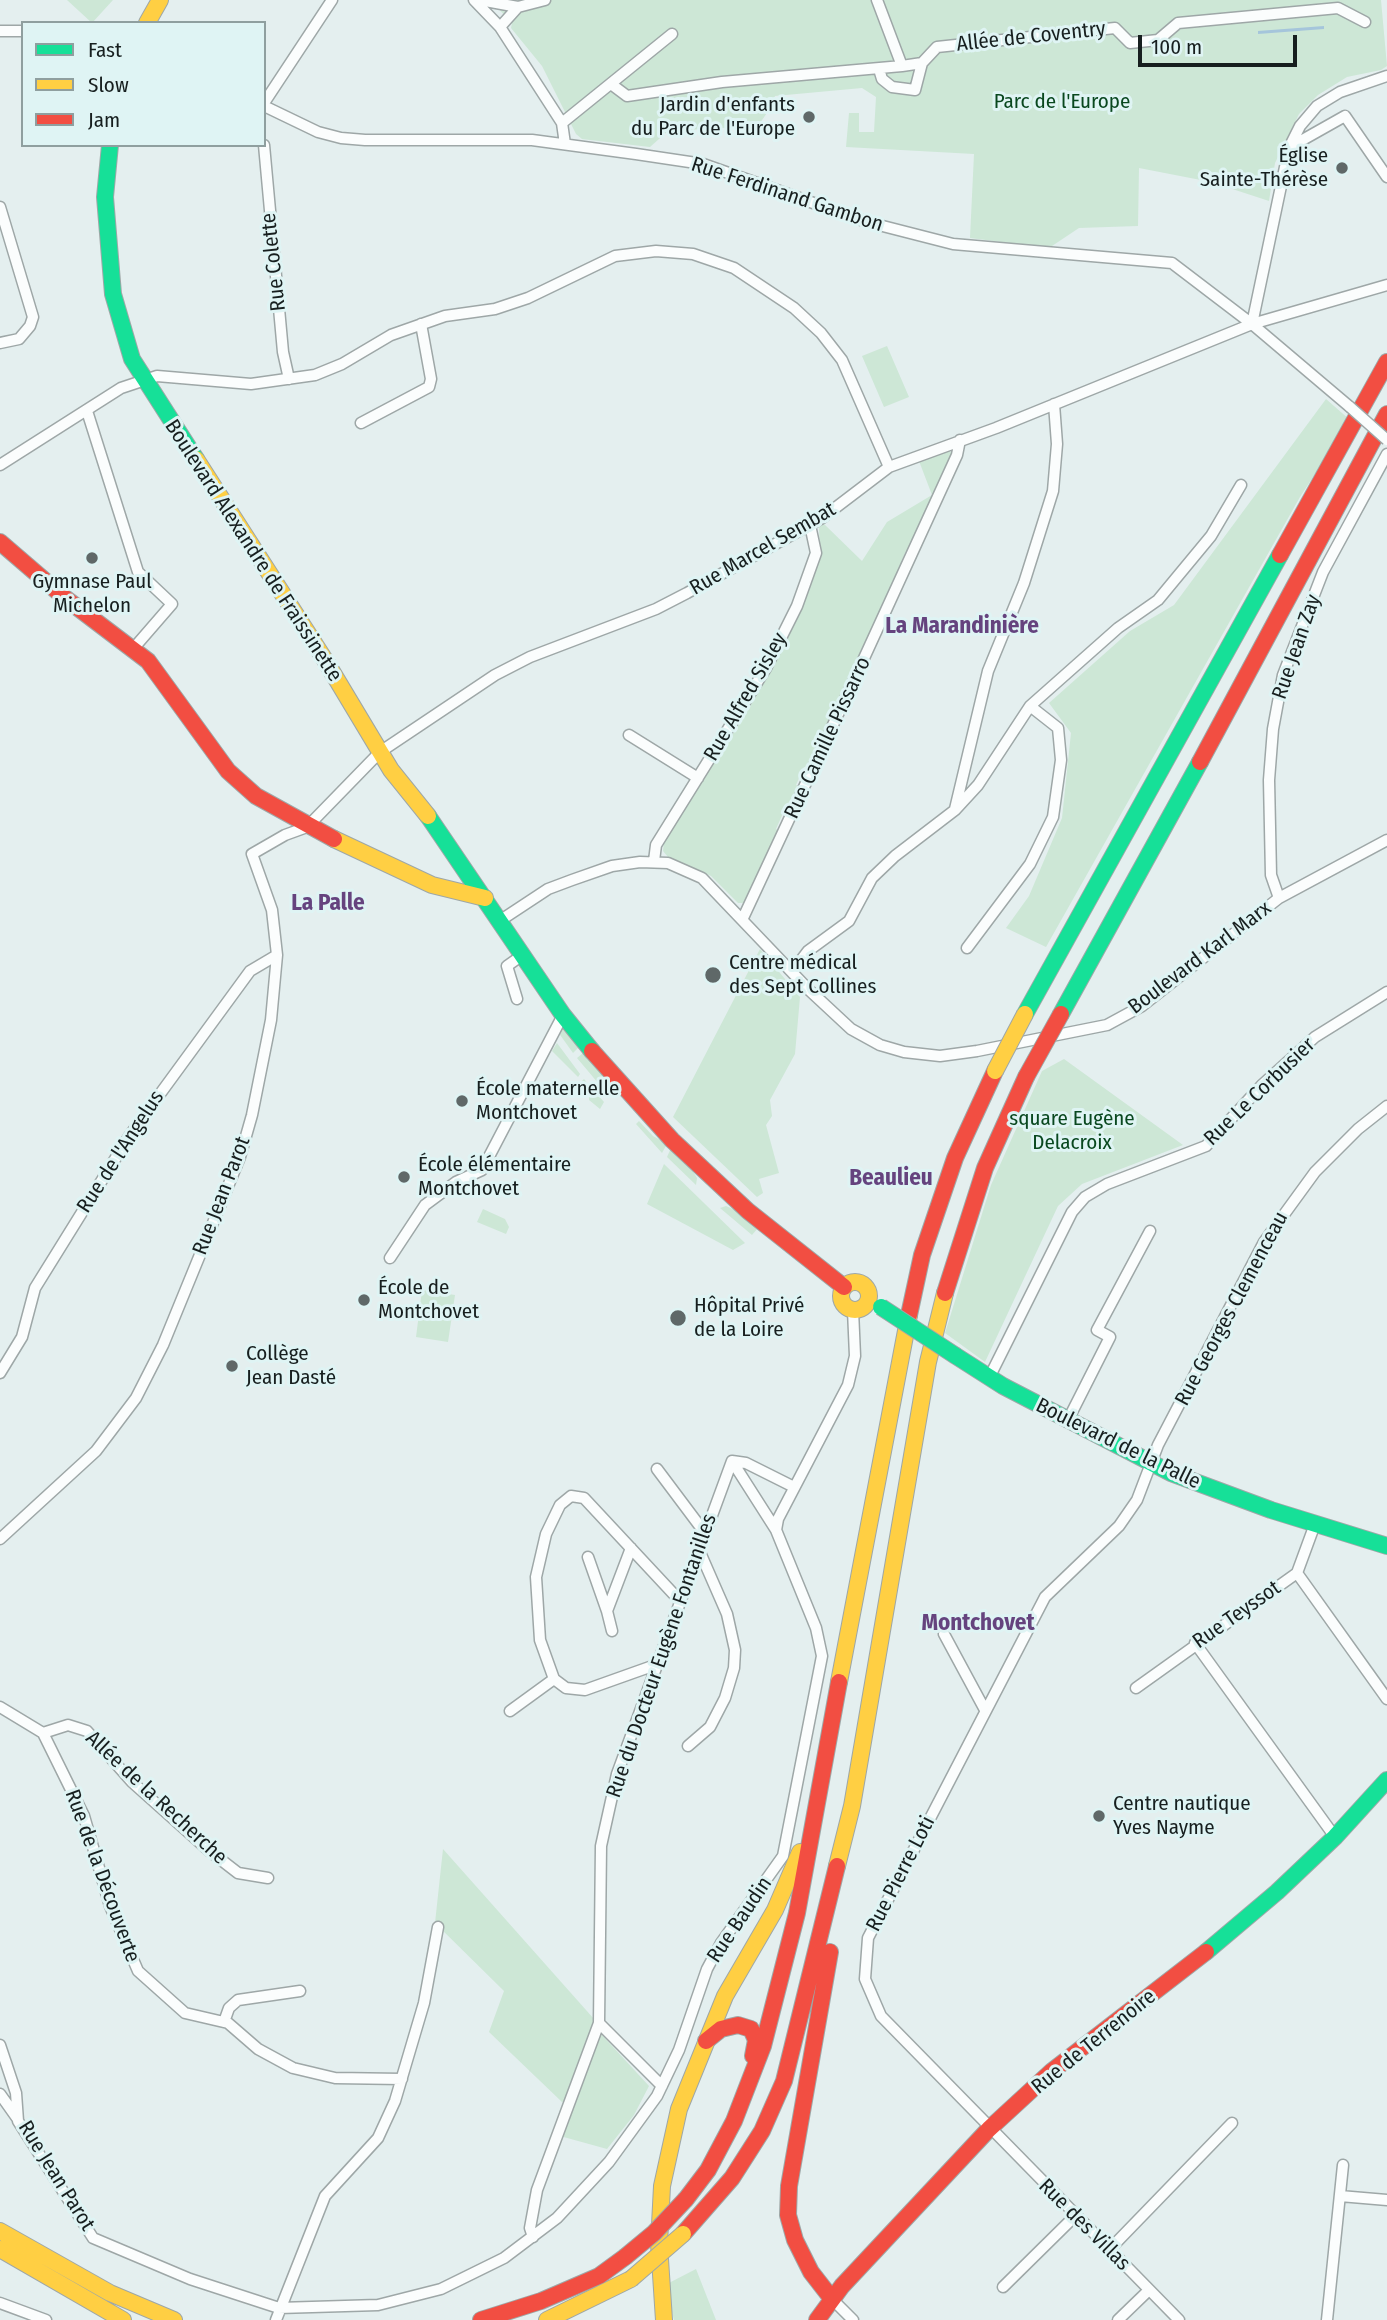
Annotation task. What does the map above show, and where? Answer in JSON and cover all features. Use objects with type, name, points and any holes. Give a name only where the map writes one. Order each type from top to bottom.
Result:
[{"type":"main road","points":[[148,21],[160,0]]},
{"type":"main road","name":"Boulevard Alexandre de Fraissinette","points":[[110,147],[105,209],[113,294],[124,337],[145,380],[325,660],[380,752],[500,920]]},
{"type":"main road","points":[[481,2320],[541,2301],[599,2276],[625,2257],[654,2233],[686,2199],[708,2170],[734,2121],[763,2046],[797,1913],[899,1357],[922,1255],[955,1158],[1024,1014],[1387,362]]},
{"type":"main road","points":[[832,2299],[811,2272],[795,2241],[789,2205],[852,1806],[926,1375],[952,1262],[985,1168],[1026,1077],[1244,684],[1387,414]]},
{"type":"main road","points":[[0,542],[65,597],[148,661],[228,771],[256,796],[307,827],[432,885],[485,898]]},
{"type":"main road","name":"Boulevard de la Palle","points":[[500,920],[563,1015],[620,1085],[672,1140],[748,1210],[844,1287]]},
{"type":"main road","name":"Boulevard de la Palle","points":[[853,1310],[843,1303],[844,1287],[848,1283],[860,1282],[867,1288],[875,1303],[989,1378],[1151,1464],[1200,1486],[1387,1546]]},
{"type":"main road","points":[[853,1310],[875,1303]]},
{"type":"main road","name":"Rue de Terrenoire","points":[[817,2320],[832,2299],[989,2129],[1052,2071],[1176,1977],[1277,1892],[1335,1838],[1387,1780]]},
{"type":"main road","points":[[664,2320],[659,2244],[663,2186],[679,2109],[725,1996],[775,1910],[797,1863],[819,1794]]},
{"type":"main road","points":[[547,2320],[631,2279],[684,2234],[732,2178],[762,2131],[784,2081],[852,1806]]},
{"type":"main road","points":[[706,2041],[721,2029],[738,2025],[751,2029],[756,2040],[734,2121]]},
{"type":"main road","points":[[0,2231],[110,2293],[174,2320]]},
{"type":"main road","points":[[0,2249],[123,2320]]},
{"type":"street","points":[[266,101],[332,0]]},
{"type":"street","points":[[474,0],[500,27],[562,122],[565,144]]},
{"type":"street","points":[[480,0],[518,7],[545,0]]},
{"type":"street","points":[[877,0],[902,66]]},
{"type":"street","points":[[500,27],[518,7]]},
{"type":"street","name":"Allée de Coventry","points":[[611,84],[627,96],[722,82],[902,66],[922,62],[937,47],[1115,28],[1130,43],[1157,40],[1178,23],[1338,8],[1365,22]]},
{"type":"street","points":[[0,31],[21,31]]},
{"type":"street","points":[[562,122],[672,34]]},
{"type":"street","points":[[879,69],[882,79],[892,87],[915,90],[922,62]]},
{"type":"street","points":[[1252,324],[1289,148],[1300,126],[1317,106],[1340,92],[1387,76]]},
{"type":"street","name":"Rue Ferdinand Gambon","points":[[266,105],[318,132],[341,138],[365,141],[532,140],[703,164],[867,222],[953,243],[1172,263],[1252,324],[1387,440]]},
{"type":"street","points":[[1289,148],[1345,116],[1387,177]]},
{"type":"street","name":"Rue Colette","points":[[264,147],[265,176],[289,379]]},
{"type":"street","points":[[0,207],[33,317],[30,326],[19,339],[0,343]]},
{"type":"street","points":[[0,464],[121,388],[157,376],[251,384],[315,375],[342,364],[391,335],[421,324],[528,299],[615,256],[656,251],[693,254],[734,268],[761,284],[821,333],[842,360],[858,391],[889,467]]},
{"type":"street","name":"Rue Marcel Sembat","points":[[307,827],[380,752],[495,675],[530,657],[656,609],[810,525],[889,467],[1252,324],[1387,285]]},
{"type":"street","points":[[361,423],[429,387],[429,359],[421,324]]},
{"type":"street","points":[[956,810],[963,767],[988,671],[1024,583],[1053,491],[1057,443],[1054,404]]},
{"type":"street","points":[[87,411],[138,572],[172,604],[133,649]]},
{"type":"street","name":"Rue Camille Pissarro","points":[[743,918],[957,454],[960,440]]},
{"type":"street","name":"Rue Jean Zay","points":[[1279,898],[1270,875],[1269,780],[1273,729],[1283,675],[1324,572],[1387,454]]},
{"type":"street","points":[[792,972],[808,951],[849,921],[872,878],[887,863],[956,810],[985,775],[1030,706],[1118,628],[1158,600],[1211,536],[1241,485]]},
{"type":"street","name":"Rue Alfred Sisley","points":[[654,861],[656,845],[766,668],[797,606],[816,553],[810,525]]},
{"type":"street","points":[[967,948],[1030,864],[1053,817],[1061,760],[1058,728],[1030,706]]},
{"type":"street","points":[[629,735],[698,778]]},
{"type":"street","points":[[963,767],[985,775]]},
{"type":"street","name":"Rue Jean Parot","points":[[0,1539],[96,1451],[136,1398],[163,1345],[240,1157],[252,1115],[271,1020],[277,954],[272,910],[251,854],[285,835],[307,827]]},
{"type":"street","name":"Boulevard Karl Marx","points":[[500,920],[548,889],[612,866],[654,861],[676,866],[702,878],[851,1029],[880,1045],[904,1052],[940,1056],[1107,1025],[1142,1006],[1279,898],[1387,839]]},
{"type":"street","name":"Rue de l'Angelus","points":[[0,1373],[16,1352],[35,1288],[130,1135],[250,971],[277,954]]},
{"type":"street","points":[[517,999],[508,966],[524,954]]},
{"type":"street","name":"Rue Le Corbusier","points":[[989,1378],[1072,1212],[1085,1197],[1107,1184],[1206,1146],[1263,1084],[1315,1037],[1387,992]]},
{"type":"street","points":[[390,1258],[425,1205],[456,1182],[482,1170],[563,1015]]},
{"type":"street","name":"Rue Georges Clemenceau","points":[[1151,1464],[1264,1242],[1283,1213],[1341,1144],[1387,1106]]},
{"type":"street","points":[[1068,1420],[1110,1337],[1097,1330],[1150,1231]]},
{"type":"street","points":[[776,1530],[794,1487],[848,1385],[855,1356],[853,1310]]},
{"type":"street","points":[[732,1461],[747,1463],[794,1487]]},
{"type":"street","points":[[732,1461],[776,1530]]},
{"type":"street","name":"Rue du Docteur Eugène Fontanilles","points":[[533,2237],[530,2228],[537,2190],[599,2023],[601,1846],[619,1766],[732,1461]]},
{"type":"street","name":"Rue Pierre Loti","points":[[989,2129],[881,2016],[865,1979],[868,1938],[1045,1597],[1119,1526],[1137,1500],[1151,1464]]},
{"type":"street","points":[[657,1469],[705,1533]]},
{"type":"street","points":[[658,1664],[585,1690],[566,1688],[554,1679],[540,1640],[536,1577],[546,1534],[560,1505],[571,1496],[584,1498],[681,1601]]},
{"type":"street","name":"Rue Teyssot","points":[[1136,1688],[1195,1643],[1297,1573],[1315,1524]]},
{"type":"street","name":"Rue Baudin","points":[[279,2308],[356,2307],[407,2299],[441,2289],[474,2274],[533,2237],[557,2218],[609,2162],[662,2086],[679,2050],[707,1969],[721,1943],[783,1856],[790,1828],[820,1674],[821,1644],[776,1530]]},
{"type":"street","points":[[607,1611],[631,1548]]},
{"type":"street","points":[[688,1746],[710,1727],[725,1698],[736,1650],[727,1614],[699,1550]]},
{"type":"street","points":[[588,1557],[612,1631]]},
{"type":"street","points":[[1297,1573],[1387,1699]]},
{"type":"street","points":[[944,1634],[985,1710]]},
{"type":"street","points":[[1195,1643],[1335,1838]]},
{"type":"street","points":[[510,1712],[554,1679]]},
{"type":"street","points":[[0,1707],[43,1733]]},
{"type":"street","name":"Allée de la Recherche","points":[[43,1733],[68,1725],[87,1731],[132,1782],[206,1849],[238,1873],[268,1878]]},
{"type":"street","name":"Rue de la Découverte","points":[[43,1733],[84,1816],[110,1906],[138,1971],[184,2013],[224,2022]]},
{"type":"street","points":[[276,2320],[325,2196],[378,2138],[402,2079],[424,2003],[438,1927]]},
{"type":"street","points":[[300,1991],[237,2000],[229,2008],[224,2022],[293,2068],[334,2078],[402,2079]]},
{"type":"street","points":[[599,2023],[662,2086]]},
{"type":"street","name":"Rue Jean Parot","points":[[0,2045],[16,2094],[18,2121],[93,2238],[190,2279],[279,2308]]},
{"type":"street","points":[[0,2094],[18,2121]]},
{"type":"street","points":[[1109,2250],[1232,2123]]},
{"type":"street","name":"Rue des Villas","points":[[989,2129],[1179,2320]]},
{"type":"street","points":[[1326,2320],[1343,2165]]},
{"type":"street","points":[[1340,2196],[1387,2200]]},
{"type":"street","points":[[1003,2287],[1075,2216]]},
{"type":"street","points":[[1118,2320],[1149,2290]]},
{"type":"street","points":[[832,2299],[853,2320]]},
{"type":"street","points":[[0,2304],[46,2320]]},
{"type":"green space","points":[[67,0],[113,0],[94,21],[90,21]]},
{"type":"green space","name":"Parc de l'Europe","points":[[490,0],[1381,0],[1387,66],[1381,70],[1347,77],[1318,95],[1299,114],[1275,163],[1269,201],[1211,182],[1139,168],[1138,226],[1079,228],[1049,248],[970,238],[974,154],[846,147],[849,113],[859,113],[859,132],[874,132],[876,97],[862,88],[775,96],[758,126],[668,131],[650,147],[582,139],[576,134],[542,66],[511,28],[512,23]]},
{"type":"green space","points":[[887,346],[909,397],[884,407],[862,356]]},
{"type":"green space","points":[[1326,399],[1350,420],[1300,497],[1046,947],[1006,928],[1029,896],[1062,818],[1071,733],[1049,703],[1130,631],[1174,605]]},
{"type":"green space","points":[[947,451],[952,452],[952,458],[909,552],[906,551],[901,562],[903,566],[809,768],[804,767],[796,785],[801,787],[789,813],[784,811],[776,829],[781,831],[745,903],[738,903],[711,876],[668,857],[663,851],[664,840],[769,670],[820,556],[819,527],[823,523],[862,561],[887,522],[932,495],[919,461]]},
{"type":"green space","points":[[760,949],[800,997],[795,1054],[770,1100],[772,1116],[766,1125],[779,1173],[759,1179],[763,1193],[757,1197],[673,1117]]},
{"type":"green space","points":[[562,1027],[579,1047],[573,1053],[558,1032]]},
{"type":"green space","points":[[557,1043],[580,1074],[578,1077],[552,1051]]},
{"type":"green space","points":[[583,1053],[613,1086],[609,1096],[577,1058]]},
{"type":"green space","name":"square Eugène Delacroix","points":[[1064,1059],[1183,1145],[1082,1184],[1058,1206],[985,1362],[945,1333],[991,1185],[1042,1071]]},
{"type":"green space","points":[[584,1079],[604,1102],[600,1109],[589,1100],[589,1091],[582,1081]]},
{"type":"green space","points":[[639,1121],[653,1136],[667,1144],[662,1153],[636,1124]]},
{"type":"green space","points":[[671,1148],[689,1165],[697,1178],[696,1185],[667,1157]]},
{"type":"green space","points":[[664,1164],[745,1243],[733,1250],[647,1204]]},
{"type":"green space","points":[[726,1206],[740,1212],[758,1228],[752,1235],[720,1208]]},
{"type":"green space","points":[[483,1209],[505,1219],[509,1227],[506,1234],[477,1222]]},
{"type":"green space","points":[[422,1290],[455,1295],[448,1342],[416,1337]]},
{"type":"green space","points":[[443,1849],[594,2019],[590,2038],[565,2102],[489,2032],[504,1991],[435,1923]]},
{"type":"green space","points":[[602,2035],[649,2086],[634,2115],[607,2149],[560,2136],[598,2036]]},
{"type":"green space","points":[[696,2269],[716,2320],[674,2320],[665,2285]]},
{"type":"water","points":[[1324,26],[1324,29],[1258,34],[1258,31]]},
{"type":"traffic: fast","points":[[110,147],[105,197],[113,294],[132,359],[196,459]]},
{"type":"traffic: fast","points":[[1025,1014],[1280,555]]},
{"type":"traffic: fast","points":[[1061,1014],[1200,762]]},
{"type":"traffic: fast","points":[[428,816],[563,1015],[592,1051]]},
{"type":"traffic: fast","points":[[881,1307],[956,1356]]},
{"type":"traffic: fast","points":[[956,1356],[1003,1386],[1171,1473],[1271,1510],[1387,1546]]},
{"type":"traffic: fast","points":[[1206,1952],[1277,1892],[1335,1837],[1387,1780]]},
{"type":"traffic: slow","points":[[148,21],[160,0]]},
{"type":"traffic: slow","points":[[196,459],[325,660],[391,770],[428,816]]},
{"type":"traffic: slow","points":[[334,839],[432,885],[485,898]]},
{"type":"traffic: slow","points":[[995,1071],[1025,1014]]},
{"type":"traffic: slow","points":[[855,1282],[865,1286],[869,1296],[865,1306],[855,1310],[845,1306],[841,1296],[845,1286],[855,1282]]},
{"type":"traffic: slow","points":[[837,1866],[852,1806],[928,1362],[945,1293]]},
{"type":"traffic: slow","points":[[839,1682],[909,1315]]},
{"type":"traffic: slow","points":[[664,2320],[659,2244],[662,2186],[679,2109],[725,1996],[775,1910],[800,1852]]},
{"type":"traffic: slow","points":[[0,2231],[110,2293],[174,2320]]},
{"type":"traffic: slow","points":[[631,2279],[683,2234]]},
{"type":"traffic: slow","points":[[0,2249],[123,2320]]},
{"type":"traffic: slow","points":[[547,2320],[631,2279]]},
{"type":"traffic: jam","points":[[1280,555],[1387,362]]},
{"type":"traffic: jam","points":[[1200,762],[1387,414]]},
{"type":"traffic: jam","points":[[0,542],[65,598],[148,661],[228,771],[256,796],[334,839]]},
{"type":"traffic: jam","points":[[1026,1077],[1061,1014]]},
{"type":"traffic: jam","points":[[592,1051],[672,1140],[748,1211],[844,1287]]},
{"type":"traffic: jam","points":[[909,1315],[922,1255],[955,1158],[995,1071]]},
{"type":"traffic: jam","points":[[945,1293],[985,1168],[1026,1077]]},
{"type":"traffic: jam","points":[[686,2199],[708,2170],[734,2121],[763,2046],[797,1913],[839,1682]]},
{"type":"traffic: jam","points":[[683,2234],[732,2178],[762,2131],[784,2081],[837,1866]]},
{"type":"traffic: jam","points":[[830,1952],[789,2186],[788,2215],[795,2240],[811,2272],[832,2299]]},
{"type":"traffic: jam","points":[[817,2320],[842,2286],[989,2129],[1052,2071],[1206,1952]]},
{"type":"traffic: jam","points":[[706,2041],[721,2029],[738,2025],[751,2029],[756,2040],[753,2056]]},
{"type":"traffic: jam","points":[[625,2257],[654,2233],[686,2199]]},
{"type":"traffic: jam","points":[[481,2320],[541,2301],[599,2276],[625,2257]]},
{"type":"place","name":"Jardin d'enfants du Parc de l'Europe","points":[[809,117]]},
{"type":"place","name":"Église Sainte-Thérèse","points":[[1342,168]]},
{"type":"place","name":"Gymnase Paul Michelon","points":[[92,558]]},
{"type":"place","name":"Centre médical des Sept Collines","points":[[713,975]]},
{"type":"place","name":"École maternelle Montchovet","points":[[462,1101]]},
{"type":"place","name":"École élémentaire Montchovet","points":[[404,1177]]},
{"type":"place","name":"École de Montchovet","points":[[364,1300]]},
{"type":"place","name":"Hôpital Privé de la Loire","points":[[678,1318]]},
{"type":"place","name":"Collège Jean Dasté","points":[[232,1366]]},
{"type":"place","name":"Centre nautique Yves Nayme","points":[[1099,1816]]},
{"type":"district","name":"La Marandinière","points":[[962,627]]},
{"type":"district","name":"La Palle","points":[[328,904]]},
{"type":"district","name":"Beaulieu","points":[[891,1179]]},
{"type":"district","name":"Montchovet","points":[[978,1624]]}]
